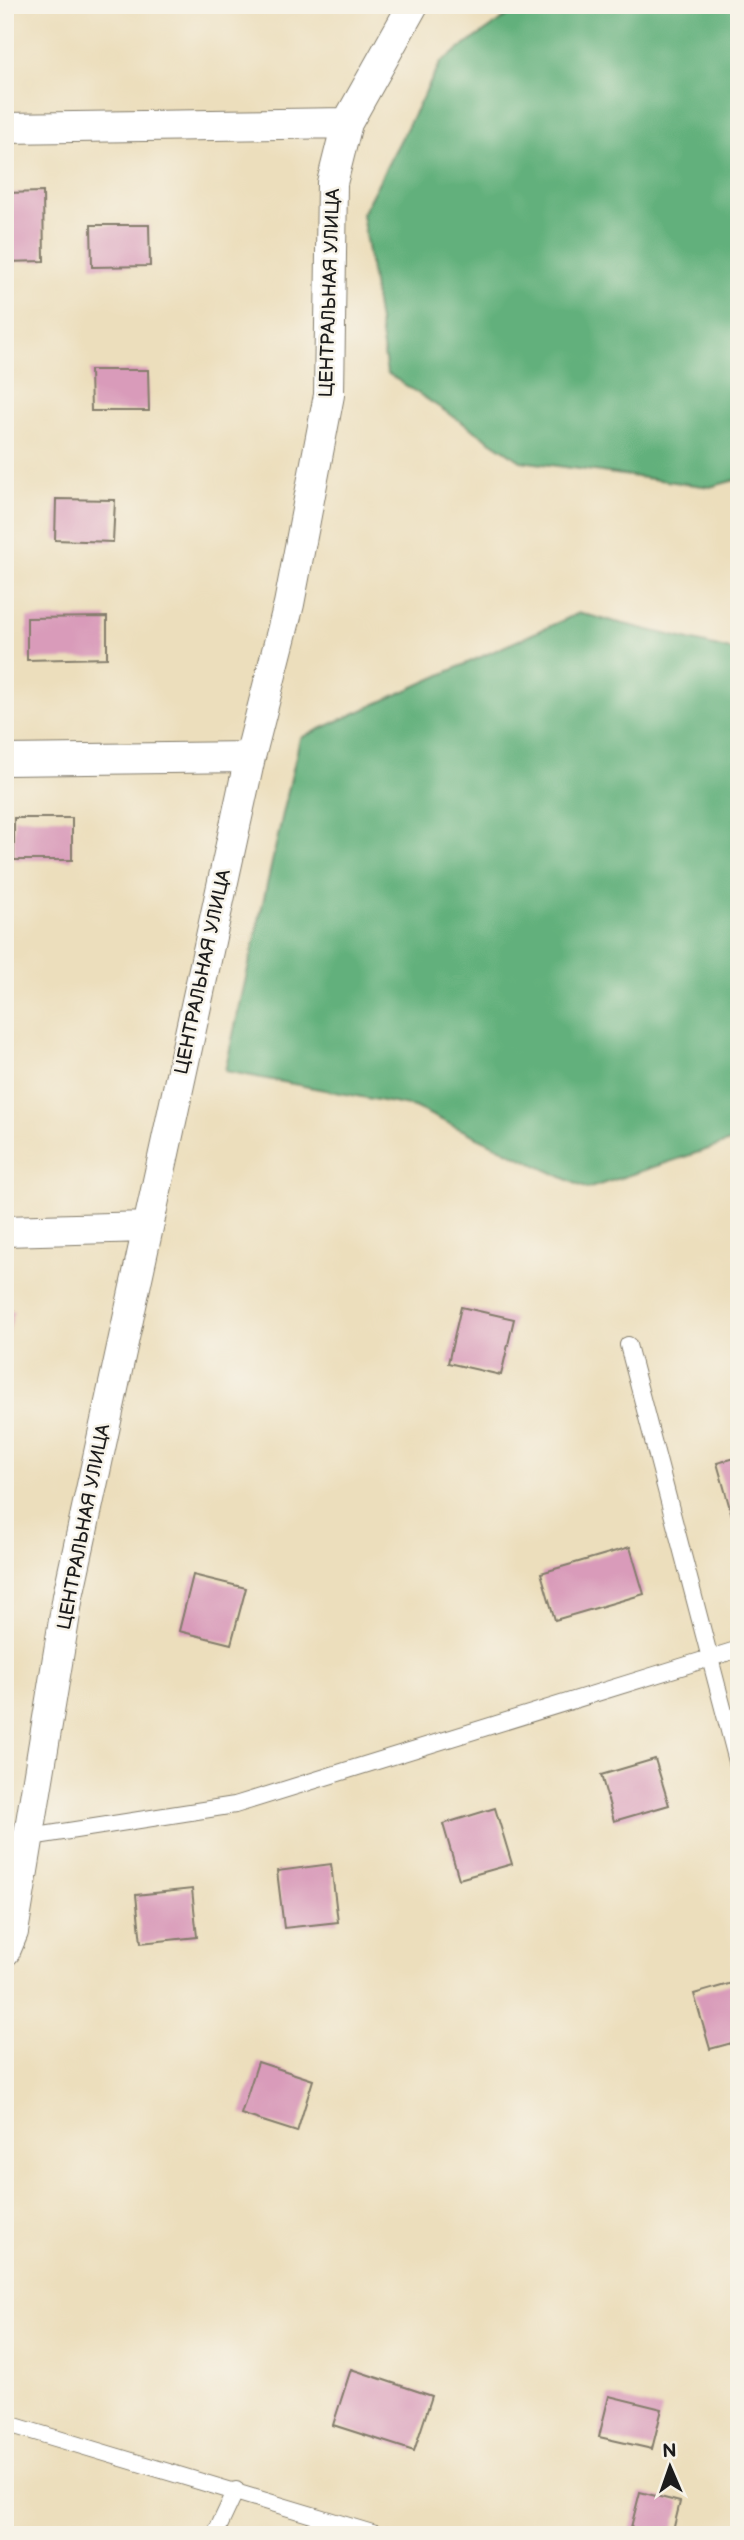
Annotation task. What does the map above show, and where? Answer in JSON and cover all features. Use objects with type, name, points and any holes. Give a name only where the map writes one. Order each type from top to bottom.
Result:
[{"type":"street","name":"ЦЕНТРАЛЬНАЯ УЛИЦА","points":[[5,1951],[13,1932],[16,1840],[146,1227],[250,757],[289,604],[329,395],[332,183],[347,123],[413,5]]},
{"type":"street","points":[[5,128],[347,123]]},
{"type":"street","points":[[5,760],[250,757]]},
{"type":"street","points":[[5,1231],[146,1227]]},
{"type":"lane","points":[[628,1345],[739,1769]]},
{"type":"lane","points":[[16,1840],[235,1805],[739,1648]]},
{"type":"lane","points":[[5,2423],[379,2535]]},
{"type":"lane","points":[[215,2535],[236,2490]]},
{"type":"green space","points":[[523,5],[739,5],[739,479],[710,487],[521,461],[387,373],[362,214],[441,62]]},
{"type":"green space","points":[[579,613],[739,652],[739,1139],[587,1189],[414,1107],[225,1071],[300,738]]},
{"type":"building","points":[[43,192],[44,261],[5,262],[5,193]]},
{"type":"building","points":[[91,225],[149,225],[150,266],[92,267]]},
{"type":"building","points":[[90,370],[148,370],[149,411],[91,411]]},
{"type":"building","points":[[56,499],[115,500],[113,542],[55,540]]},
{"type":"building","points":[[107,617],[107,658],[27,660],[27,618]]},
{"type":"building","points":[[14,818],[72,818],[72,860],[14,860]]},
{"type":"building","points":[[461,1307],[514,1319],[501,1375],[448,1363]]},
{"type":"building","points":[[5,1309],[14,1311],[6,1345],[5,1344]]},
{"type":"building","points":[[739,1457],[739,1517],[733,1519],[717,1463]]},
{"type":"building","points":[[630,1547],[644,1594],[555,1620],[541,1573]]},
{"type":"building","points":[[193,1575],[246,1588],[231,1644],[179,1631]]},
{"type":"building","points":[[655,1759],[669,1805],[614,1821],[601,1775]]},
{"type":"building","points":[[495,1808],[512,1864],[459,1879],[443,1824]]},
{"type":"building","points":[[331,1864],[338,1922],[284,1928],[277,1871]]},
{"type":"building","points":[[192,1889],[197,1937],[141,1943],[136,1895]]},
{"type":"building","points":[[739,1981],[739,2041],[710,2049],[694,1994]]},
{"type":"building","points":[[258,2062],[313,2080],[297,2132],[241,2114]]},
{"type":"building","points":[[351,2369],[432,2396],[414,2451],[333,2425]]},
{"type":"building","points":[[609,2396],[662,2409],[652,2449],[599,2437]]},
{"type":"building","points":[[640,2492],[680,2502],[672,2535],[629,2535]]}]
